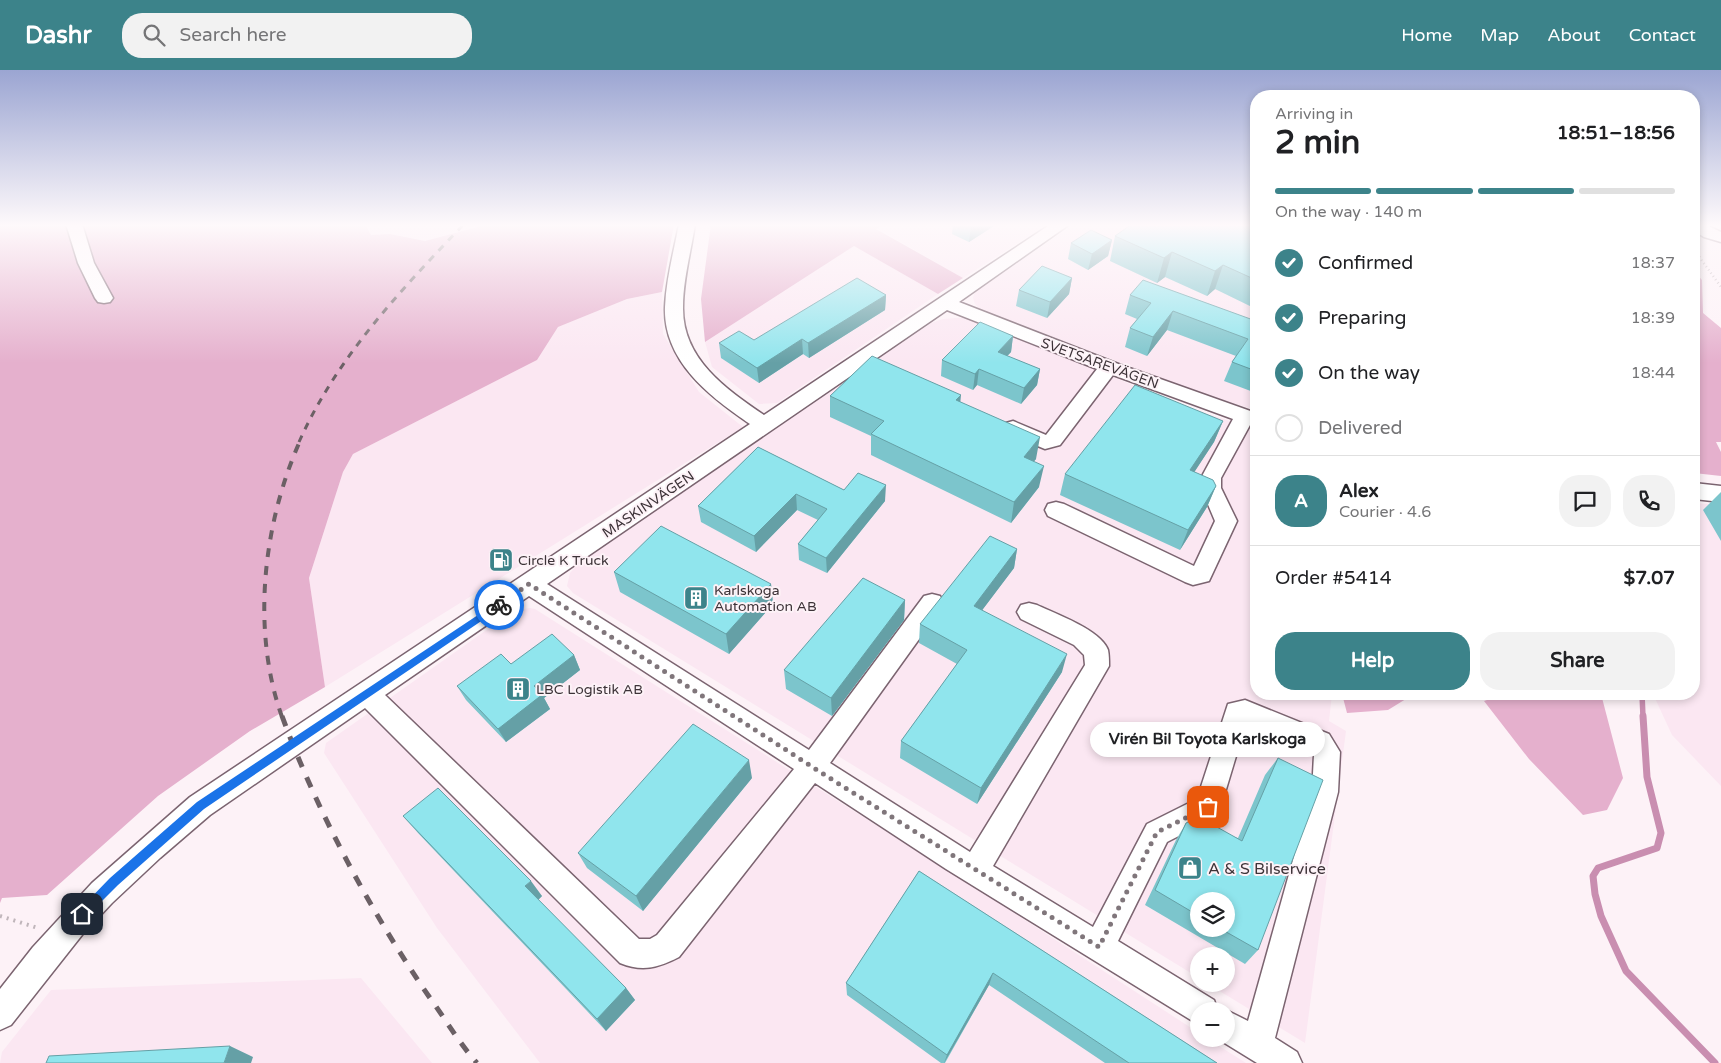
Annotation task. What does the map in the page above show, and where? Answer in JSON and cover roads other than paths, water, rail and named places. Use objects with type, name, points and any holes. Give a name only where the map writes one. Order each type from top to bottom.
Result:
[{"type":"street","points":[[90,270],[104,298]]},
{"type":"street","points":[[680,270],[674,318],[678,337],[686,355],[702,376],[728,400],[765,425]]},
{"type":"street","name":"MASKINVÄGEN","points":[[0,1014],[62,936],[114,882],[200,806],[765,425],[870,364],[945,303],[993,270]]},
{"type":"street","name":"SVETSAREVÄGEN","points":[[945,303],[1109,367],[1250,418]]},
{"type":"street","points":[[993,419],[1046,442],[1053,440],[1109,367]]},
{"type":"street","points":[[1056,510],[1193,576],[1201,576],[1226,520],[1211,488],[1211,478],[1250,418]]},
{"type":"street","points":[[1700,492],[1721,494]]},
{"type":"street","points":[[529,584],[812,767],[1190,1004]]},
{"type":"street","points":[[366,693],[631,952],[644,955],[654,954],[668,946],[812,767],[932,603]]},
{"type":"street","points":[[975,870],[1097,666],[1096,651],[1082,638],[1029,612]]},
{"type":"street","points":[[1099,947],[1157,832],[1208,807],[1237,712],[1245,711],[1320,742],[1328,752],[1325,792],[1257,1045]]},
{"type":"street","points":[[1235,1032],[1286,1063]]},
{"type":"waterway","points":[[1642,700],[1643,717]]},
{"type":"waterway","points":[[1643,716],[1647,777],[1661,833],[1657,848],[1598,868],[1593,876],[1595,894],[1601,916],[1626,971],[1715,1063]]},
{"type":"railway","points":[[299,442],[314,411],[351,353],[420,270]]},
{"type":"railway","points":[[282,717],[272,684],[267,649],[264,613],[266,578],[270,542],[277,507],[287,473],[300,441]]},
{"type":"railway","points":[[282,716],[312,789],[347,862],[408,966],[458,1039],[477,1063]]},
{"type":"place","name":"Circle K Truck","points":[[501,560]]},
{"type":"place","name":"Karlskoga Automation AB","points":[[696,598]]},
{"type":"place","name":"LBC Logistik AB","points":[[518,689]]},
{"type":"place","name":"Virén Bil Toyota Karlskoga","points":[[1208,807]]},
{"type":"place","name":"A & S Bilservice","points":[[1190,868]]}]
